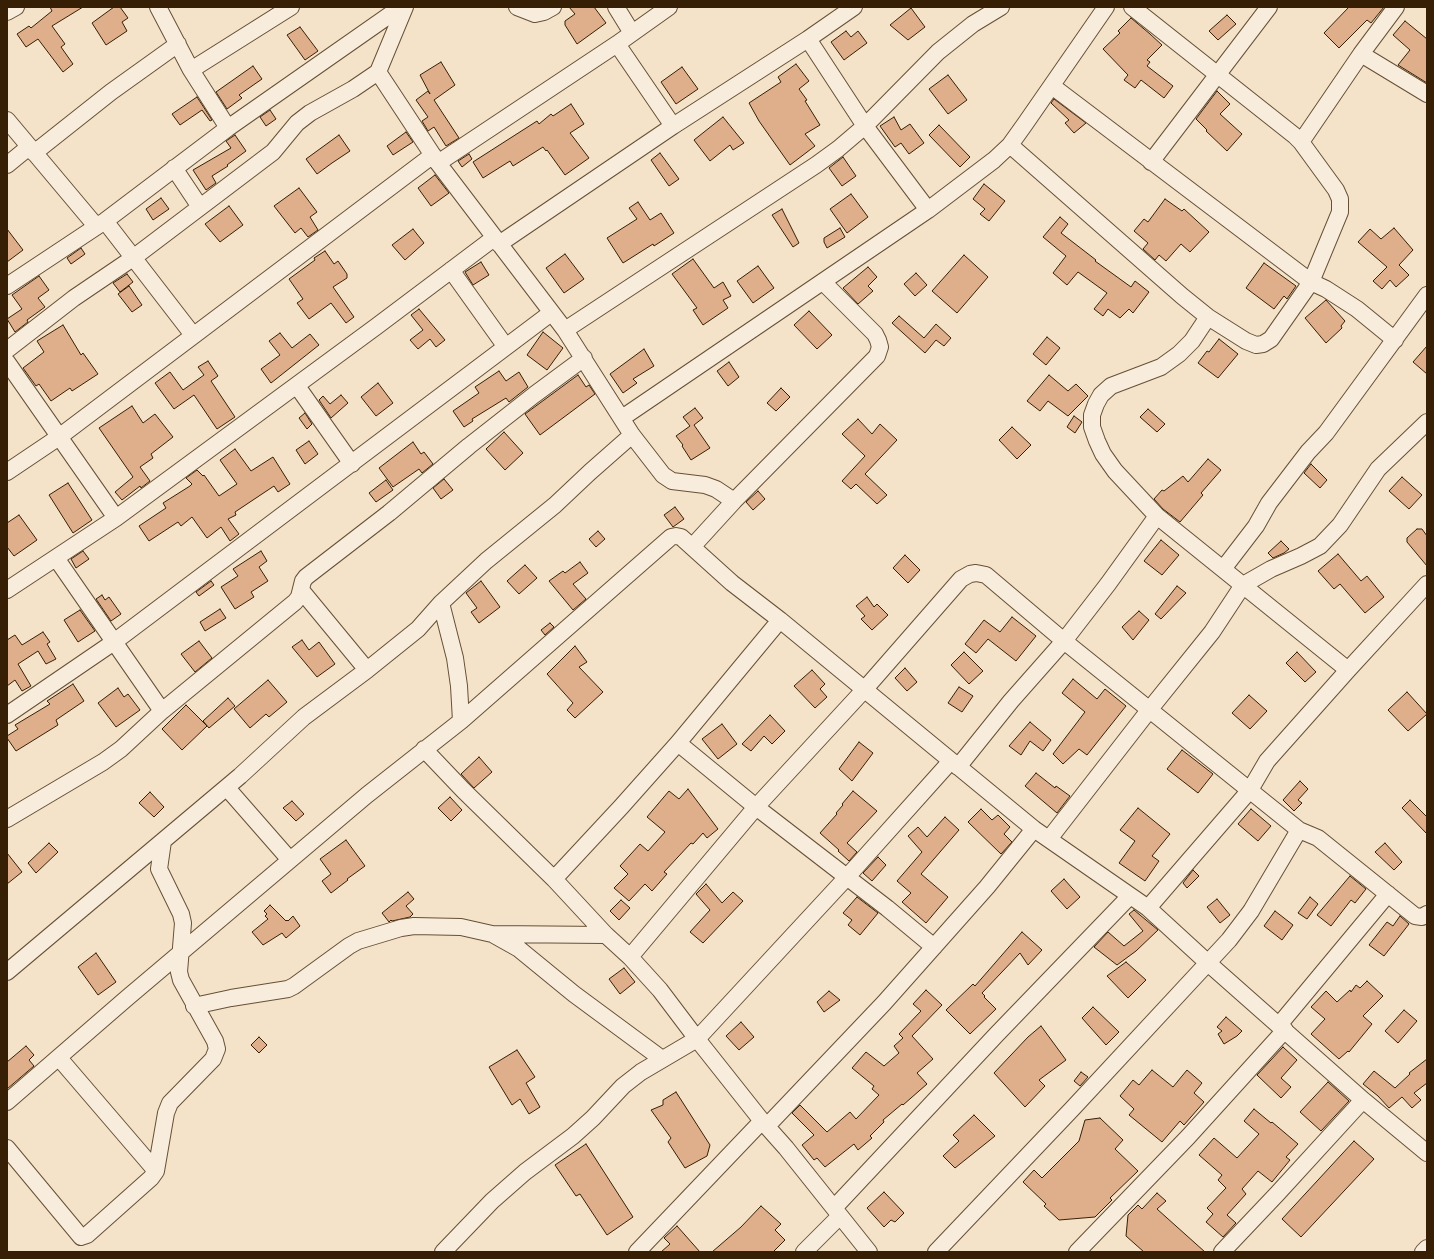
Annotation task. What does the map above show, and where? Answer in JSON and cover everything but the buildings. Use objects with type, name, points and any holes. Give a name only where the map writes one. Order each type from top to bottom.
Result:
[{"type":"street","points":[[7,12],[16,7]]},
{"type":"street","points":[[158,7],[191,70],[228,128]]},
{"type":"street","points":[[191,70],[291,7]]},
{"type":"street","points":[[7,286],[100,223],[319,62],[401,7]]},
{"type":"street","points":[[7,350],[74,298],[133,258],[273,152],[297,123],[310,113],[353,89],[378,72],[405,7]]},
{"type":"street","points":[[517,7],[535,14],[541,14],[553,7]]},
{"type":"street","points":[[616,7],[632,33]]},
{"type":"street","points":[[7,472],[59,436],[193,335],[436,159],[617,44],[669,7]]},
{"type":"street","points":[[7,590],[116,518],[297,386],[451,270],[808,39],[854,7]]},
{"type":"street","points":[[565,330],[838,149],[865,126],[938,52],[973,24],[1001,7]]},
{"type":"street","points":[[622,418],[928,210],[994,160],[1010,145],[1106,7]]},
{"type":"street","points":[[1010,145],[1208,317],[1246,341],[1256,345],[1263,344],[1271,340],[1311,282],[1340,212],[1340,199],[1332,183],[1301,142],[1132,7]]},
{"type":"street","points":[[1151,162],[1269,7]]},
{"type":"street","points":[[1301,142],[1361,54],[1396,7]]},
{"type":"street","points":[[808,39],[865,126],[928,210]]},
{"type":"street","points":[[7,165],[32,150],[178,44]]},
{"type":"street","points":[[617,44],[673,126]]},
{"type":"street","points":[[1361,54],[1427,94]]},
{"type":"street","points":[[378,72],[436,159],[565,330],[632,435],[663,475],[672,481],[705,485],[716,489],[734,501]]},
{"type":"street","points":[[1052,86],[1311,282],[1326,289],[1357,309],[1395,340]]},
{"type":"street","points":[[7,120],[32,150],[133,258],[193,335]]},
{"type":"street","points":[[174,168],[200,207]]},
{"type":"street","points":[[451,270],[506,347]]},
{"type":"street","points":[[692,547],[734,501],[877,356],[880,346],[875,334],[823,282]]},
{"type":"street","points":[[1224,569],[1256,526],[1269,503],[1308,452],[1326,433],[1427,295]]},
{"type":"street","points":[[7,715],[114,642],[551,313]]},
{"type":"street","points":[[1208,317],[1192,341],[1179,354],[1161,367],[1112,386],[1101,396],[1092,415],[1092,427],[1103,454],[1115,471],[1157,516],[1348,670]]},
{"type":"street","points":[[7,819],[121,749],[162,711],[295,602],[299,596],[306,577],[389,512],[528,399],[584,358]]},
{"type":"street","points":[[7,362],[116,518]]},
{"type":"street","points":[[297,386],[352,464]]},
{"type":"street","points":[[1049,839],[1212,632],[1243,585],[1271,569],[1320,546],[1340,525],[1378,469],[1427,422]]},
{"type":"street","points":[[7,972],[226,788],[304,716],[367,670],[418,629],[441,603],[486,561],[555,505],[632,435]]},
{"type":"street","points":[[443,1252],[497,1196],[525,1172],[573,1136],[593,1118],[623,1086],[641,1072],[697,1039],[846,877],[954,764],[1064,641],[1108,584],[1157,516]]},
{"type":"street","points":[[7,1102],[290,860],[424,749],[461,721],[671,537],[676,536],[680,537],[732,583],[780,620],[1034,829],[1148,908],[1363,1100],[1427,1153]]},
{"type":"street","points":[[56,558],[162,711]]},
{"type":"street","points":[[630,957],[756,807],[864,690],[961,579],[976,572],[986,575],[1064,641],[1299,830],[1318,838],[1415,916],[1422,917],[1427,914]]},
{"type":"street","points":[[1148,908],[1250,790],[1267,762],[1348,670],[1427,584]]},
{"type":"street","points":[[301,590],[367,670]]},
{"type":"street","points":[[441,603],[455,658],[459,686],[461,721]]},
{"type":"street","points":[[554,878],[621,807],[678,743],[780,620]]},
{"type":"street","points":[[678,743],[756,807],[934,947]]},
{"type":"street","points":[[424,749],[469,796],[554,878],[606,935],[630,957],[660,990],[697,1039],[869,1252]]},
{"type":"street","points":[[226,788],[290,860]]},
{"type":"street","points":[[637,1252],[884,1003],[987,887],[1034,829]]},
{"type":"street","points":[[936,1252],[1073,1108],[1229,940],[1251,911],[1299,830]]},
{"type":"street","points":[[7,1148],[81,1237],[87,1235],[151,1178],[156,1171],[166,1113],[170,1103],[212,1059],[217,1049],[215,1041],[194,1006],[181,980],[179,972],[183,923],[181,914],[159,869],[163,841]]},
{"type":"street","points":[[1077,1252],[1188,1137],[1282,1028],[1388,894]]},
{"type":"street","points":[[804,1252],[837,1212],[996,1034],[1130,896]]},
{"type":"street","points":[[194,1006],[231,998],[288,989],[348,946],[358,941],[401,928],[414,926],[461,927],[492,934],[606,935]]},
{"type":"street","points":[[492,934],[519,949],[574,994],[662,1059]]},
{"type":"street","points":[[59,1058],[156,1171]]},
{"type":"street","points":[[1222,1252],[1363,1100]]},
{"type":"street","points":[[1423,1252],[1427,1248]]}]
